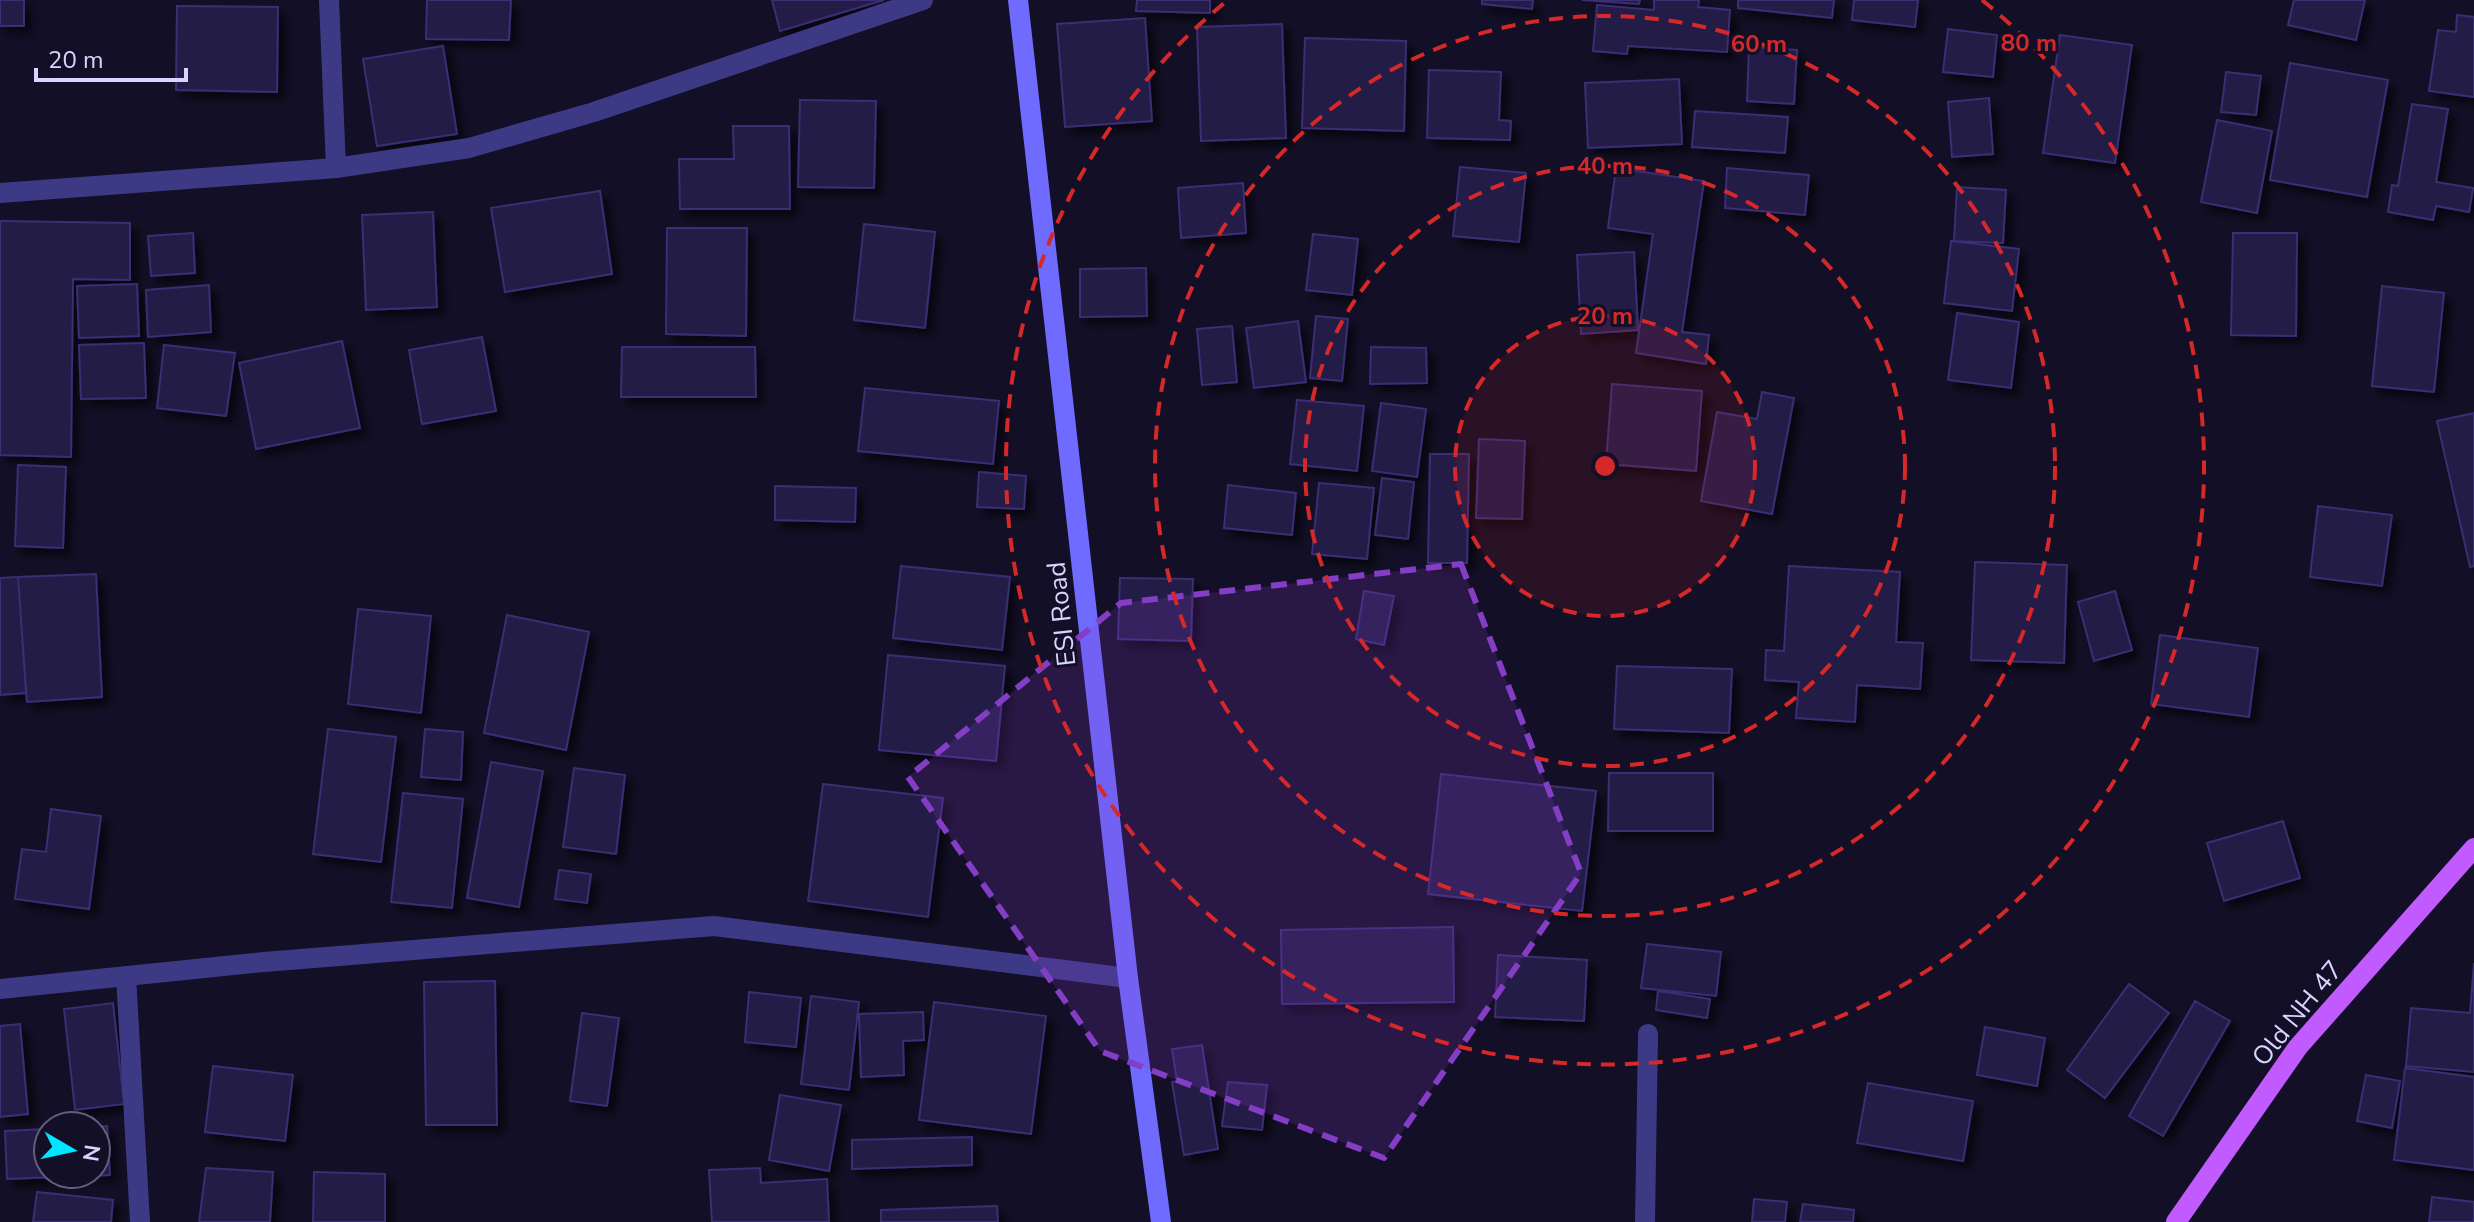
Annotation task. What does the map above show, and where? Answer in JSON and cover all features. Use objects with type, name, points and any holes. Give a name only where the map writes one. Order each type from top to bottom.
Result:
[{"type":"main road","name":"ESI Road","points":[[1018,0],[1128,978],[1161,1222]]},
{"type":"main road","name":"Old NH 47","points":[[2176,1222],[2298,1047],[2474,848]]},
{"type":"street","points":[[329,0],[336,168]]},
{"type":"street","points":[[0,193],[336,168],[469,148],[553,124],[923,0]]},
{"type":"street","points":[[0,989],[714,926],[1128,978]]},
{"type":"street","points":[[126,976],[140,1222]]},
{"type":"street","points":[[1645,1222],[1648,1034]]},
{"type":"highlighted area","points":[[1461,564],[1581,873],[1384,1158],[1100,1051],[908,777],[1121,603]]},
{"type":"building","points":[[0,0],[24,0],[24,26],[0,26]]},
{"type":"building","points":[[427,0],[511,0],[509,40],[426,39]]},
{"type":"building","points":[[772,0],[884,0],[780,31]]},
{"type":"building","points":[[1137,0],[1210,0],[1210,13],[1136,11]]},
{"type":"building","points":[[1482,0],[1533,0],[1532,9],[1482,4]]},
{"type":"building","points":[[1582,0],[1640,0],[1639,4]]},
{"type":"building","points":[[1654,0],[1699,0],[1698,7],[1730,10],[1727,52],[1628,46],[1627,54],[1593,51],[1597,5],[1654,10]]},
{"type":"building","points":[[1738,0],[1834,0],[1832,18],[1738,8]]},
{"type":"building","points":[[1854,0],[1918,0],[1915,27],[1852,20]]},
{"type":"building","points":[[2294,0],[2365,0],[2356,40],[2288,25]]},
{"type":"building","points":[[177,6],[278,7],[277,92],[176,90]]},
{"type":"building","points":[[2457,15],[2474,17],[2474,97],[2429,91],[2438,30],[2456,32]]},
{"type":"building","points":[[1145,18],[1152,121],[1065,127],[1057,24]]},
{"type":"building","points":[[1282,24],[1286,138],[1201,141],[1197,27]]},
{"type":"building","points":[[1948,29],[1997,35],[1993,77],[1943,72]]},
{"type":"building","points":[[2060,35],[2132,45],[2115,163],[2043,153]]},
{"type":"building","points":[[1305,38],[1406,41],[1404,131],[1302,128]]},
{"type":"building","points":[[443,46],[457,134],[377,146],[363,59]]},
{"type":"building","points":[[1749,47],[1797,50],[1794,104],[1747,101]]},
{"type":"building","points":[[2290,63],[2388,80],[2367,197],[2270,180]]},
{"type":"building","points":[[1429,70],[1501,72],[1499,120],[1511,121],[1510,140],[1427,138]]},
{"type":"building","points":[[2226,72],[2261,76],[2256,115],[2221,112]]},
{"type":"building","points":[[1679,79],[1682,144],[1588,148],[1585,83]]},
{"type":"building","points":[[1989,98],[1993,154],[1952,157],[1948,102]]},
{"type":"building","points":[[800,100],[876,101],[874,188],[798,187]]},
{"type":"building","points":[[2412,104],[2448,109],[2436,182],[2473,188],[2469,212],[2436,206],[2433,220],[2388,212],[2392,185],[2398,186]]},
{"type":"building","points":[[1695,111],[1788,117],[1785,153],[1692,147]]},
{"type":"building","points":[[2217,120],[2272,131],[2257,213],[2201,202]]},
{"type":"building","points":[[733,126],[789,126],[790,209],[680,209],[679,159],[734,159]]},
{"type":"building","points":[[1460,167],[1526,173],[1519,242],[1453,236]]},
{"type":"building","points":[[1616,168],[1704,181],[1682,332],[1709,335],[1706,364],[1636,353],[1653,234],[1608,228]]},
{"type":"building","points":[[1727,168],[1809,175],[1805,215],[1725,208]]},
{"type":"building","points":[[1243,183],[1246,233],[1181,238],[1178,188]]},
{"type":"building","points":[[1957,187],[2006,190],[2003,243],[1954,241]]},
{"type":"building","points":[[600,191],[612,274],[505,292],[491,208]]},
{"type":"building","points":[[433,212],[437,307],[366,310],[362,215]]},
{"type":"building","points":[[0,221],[130,223],[130,280],[73,279],[71,457],[0,455]]},
{"type":"building","points":[[864,224],[935,232],[925,328],[854,320]]},
{"type":"building","points":[[667,228],[747,228],[746,336],[666,334]]},
{"type":"building","points":[[193,233],[195,273],[151,276],[148,236]]},
{"type":"building","points":[[2233,233],[2297,233],[2296,336],[2231,335]]},
{"type":"building","points":[[1313,234],[1358,239],[1352,295],[1306,290]]},
{"type":"building","points":[[1951,241],[2019,249],[2012,311],[1944,303]]},
{"type":"building","points":[[1634,252],[1638,330],[1581,334],[1577,255]]},
{"type":"building","points":[[1146,268],[1147,316],[1080,317],[1080,269]]},
{"type":"building","points":[[137,284],[139,336],[79,338],[77,286]]},
{"type":"building","points":[[209,285],[211,332],[148,337],[146,290]]},
{"type":"building","points":[[2382,286],[2444,293],[2434,392],[2372,386]]},
{"type":"building","points":[[1957,313],[2019,322],[2011,388],[1948,380]]},
{"type":"building","points":[[1316,316],[1348,319],[1342,381],[1310,378]]},
{"type":"building","points":[[1298,321],[1306,382],[1254,388],[1246,328]]},
{"type":"building","points":[[1232,326],[1237,382],[1202,385],[1197,329]]},
{"type":"building","points":[[482,337],[496,411],[422,424],[409,350]]},
{"type":"building","points":[[342,341],[360,428],[256,449],[239,363]]},
{"type":"building","points":[[144,343],[146,398],[81,399],[79,345]]},
{"type":"building","points":[[164,345],[235,353],[226,416],[157,408]]},
{"type":"building","points":[[622,347],[755,347],[756,397],[621,397]]},
{"type":"building","points":[[1371,347],[1426,348],[1427,383],[1370,384]]},
{"type":"building","points":[[1612,384],[1702,391],[1696,471],[1606,464]]},
{"type":"building","points":[[865,388],[999,401],[993,464],[858,451]]},
{"type":"building","points":[[1762,392],[1794,398],[1772,514],[1701,501],[1717,412],[1757,419]]},
{"type":"building","points":[[1297,400],[1364,406],[1357,471],[1290,464]]},
{"type":"building","points":[[1381,403],[1426,409],[1417,477],[1372,471]]},
{"type":"building","points":[[2474,413],[2474,566],[2470,567],[2437,421]]},
{"type":"building","points":[[1479,439],[1525,441],[1522,519],[1476,518]]},
{"type":"building","points":[[1430,454],[1469,454],[1467,563],[1428,563]]},
{"type":"building","points":[[18,465],[66,467],[63,548],[15,546]]},
{"type":"building","points":[[979,472],[1026,476],[1024,509],[977,507]]},
{"type":"building","points":[[1382,478],[1414,482],[1408,539],[1375,535]]},
{"type":"building","points":[[1319,483],[1374,488],[1367,559],[1312,554]]},
{"type":"building","points":[[1228,485],[1296,493],[1292,535],[1224,528]]},
{"type":"building","points":[[775,486],[856,488],[855,522],[775,520]]},
{"type":"building","points":[[2318,506],[2392,515],[2382,586],[2310,577]]},
{"type":"building","points":[[1975,562],[2067,565],[2064,663],[1971,660]]},
{"type":"building","points":[[901,566],[1010,577],[1002,650],[893,638]]},
{"type":"building","points":[[1789,566],[1900,572],[1896,642],[1923,643],[1920,689],[1857,685],[1855,722],[1796,718],[1799,682],[1765,680],[1766,650],[1784,651]]},
{"type":"building","points":[[96,574],[102,697],[27,702],[18,577]]},
{"type":"building","points":[[18,577],[26,693],[0,695],[0,578]]},
{"type":"building","points":[[1120,578],[1193,579],[1191,641],[1118,639]]},
{"type":"building","points":[[1364,591],[1394,596],[1384,645],[1356,639]]},
{"type":"building","points":[[2115,591],[2132,650],[2094,661],[2078,602]]},
{"type":"building","points":[[358,609],[431,616],[421,713],[348,704]]},
{"type":"building","points":[[507,615],[589,632],[566,750],[484,733]]},
{"type":"building","points":[[2160,635],[2258,648],[2249,717],[2151,704]]},
{"type":"building","points":[[888,655],[1005,666],[996,761],[879,750]]},
{"type":"building","points":[[1617,666],[1732,669],[1729,733],[1614,729]]},
{"type":"building","points":[[328,729],[396,737],[381,862],[313,854]]},
{"type":"building","points":[[425,729],[463,732],[461,780],[421,777]]},
{"type":"building","points":[[491,762],[543,771],[519,907],[467,898]]},
{"type":"building","points":[[574,768],[625,775],[616,854],[563,847]]},
{"type":"building","points":[[1609,773],[1713,773],[1713,831],[1608,831]]},
{"type":"building","points":[[1441,774],[1596,791],[1582,911],[1428,894]]},
{"type":"building","points":[[823,784],[943,798],[928,917],[808,901]]},
{"type":"building","points":[[403,793],[463,799],[452,908],[391,902]]},
{"type":"building","points":[[51,809],[101,816],[89,909],[15,899],[22,849],[46,852]]},
{"type":"building","points":[[2283,821],[2300,878],[2224,901],[2207,843]]},
{"type":"building","points":[[559,870],[591,874],[587,903],[555,899]]},
{"type":"building","points":[[1453,927],[1454,1002],[1282,1004],[1281,930]]},
{"type":"building","points":[[1647,944],[1721,952],[1716,996],[1641,988]]},
{"type":"building","points":[[1498,955],[1587,960],[1584,1021],[1495,1017]]},
{"type":"building","points":[[2474,963],[2474,1072],[2406,1066],[2411,1008],[2470,1013]]},
{"type":"building","points":[[495,981],[497,1125],[426,1125],[424,982]]},
{"type":"building","points":[[2129,984],[2169,1013],[2105,1098],[2067,1070]]},
{"type":"building","points":[[1658,991],[1710,999],[1707,1018],[1656,1010]]},
{"type":"building","points":[[749,992],[801,998],[796,1047],[745,1042]]},
{"type":"building","points":[[811,996],[859,1002],[849,1090],[801,1084]]},
{"type":"building","points":[[2195,1001],[2230,1021],[2163,1136],[2129,1116]]},
{"type":"building","points":[[934,1002],[1046,1016],[1031,1134],[919,1120]]},
{"type":"building","points":[[113,1003],[124,1104],[75,1110],[64,1009]]},
{"type":"building","points":[[923,1012],[924,1040],[903,1041],[904,1075],[861,1077],[859,1014]]},
{"type":"building","points":[[582,1013],[619,1018],[607,1106],[570,1101]]},
{"type":"building","points":[[20,1024],[28,1114],[0,1117],[0,1026]]},
{"type":"building","points":[[1985,1027],[2045,1038],[2037,1086],[1977,1075]]},
{"type":"building","points":[[1202,1045],[1218,1149],[1184,1155],[1172,1082],[1177,1081],[1172,1049]]},
{"type":"building","points":[[213,1066],[293,1075],[285,1141],[205,1132]]},
{"type":"building","points":[[2405,1068],[2474,1077],[2474,1170],[2394,1160]]},
{"type":"building","points":[[2366,1075],[2400,1081],[2392,1128],[2357,1121]]},
{"type":"building","points":[[1228,1082],[1267,1085],[1262,1130],[1222,1126]]},
{"type":"building","points":[[1868,1083],[1973,1101],[1963,1161],[1857,1143]]},
{"type":"building","points":[[780,1095],[841,1105],[829,1171],[769,1160]]},
{"type":"building","points":[[32,1130],[32,1178],[7,1179],[5,1131]]},
{"type":"building","points":[[972,1137],[972,1165],[852,1169],[852,1140]]},
{"type":"building","points":[[206,1168],[273,1172],[270,1222],[199,1222]]},
{"type":"building","points":[[760,1168],[761,1183],[827,1179],[829,1222],[712,1222],[709,1170]]},
{"type":"building","points":[[314,1172],[385,1174],[385,1222],[313,1222]]},
{"type":"building","points":[[37,1192],[113,1200],[111,1222],[33,1222]]},
{"type":"building","points":[[2432,1197],[2474,1202],[2474,1222],[2429,1222]]},
{"type":"building","points":[[1754,1199],[1787,1202],[1785,1222],[1752,1222]]},
{"type":"building","points":[[1803,1204],[1854,1210],[1853,1222],[1800,1222]]},
{"type":"building","points":[[997,1206],[998,1222],[881,1222],[881,1210]]}]
